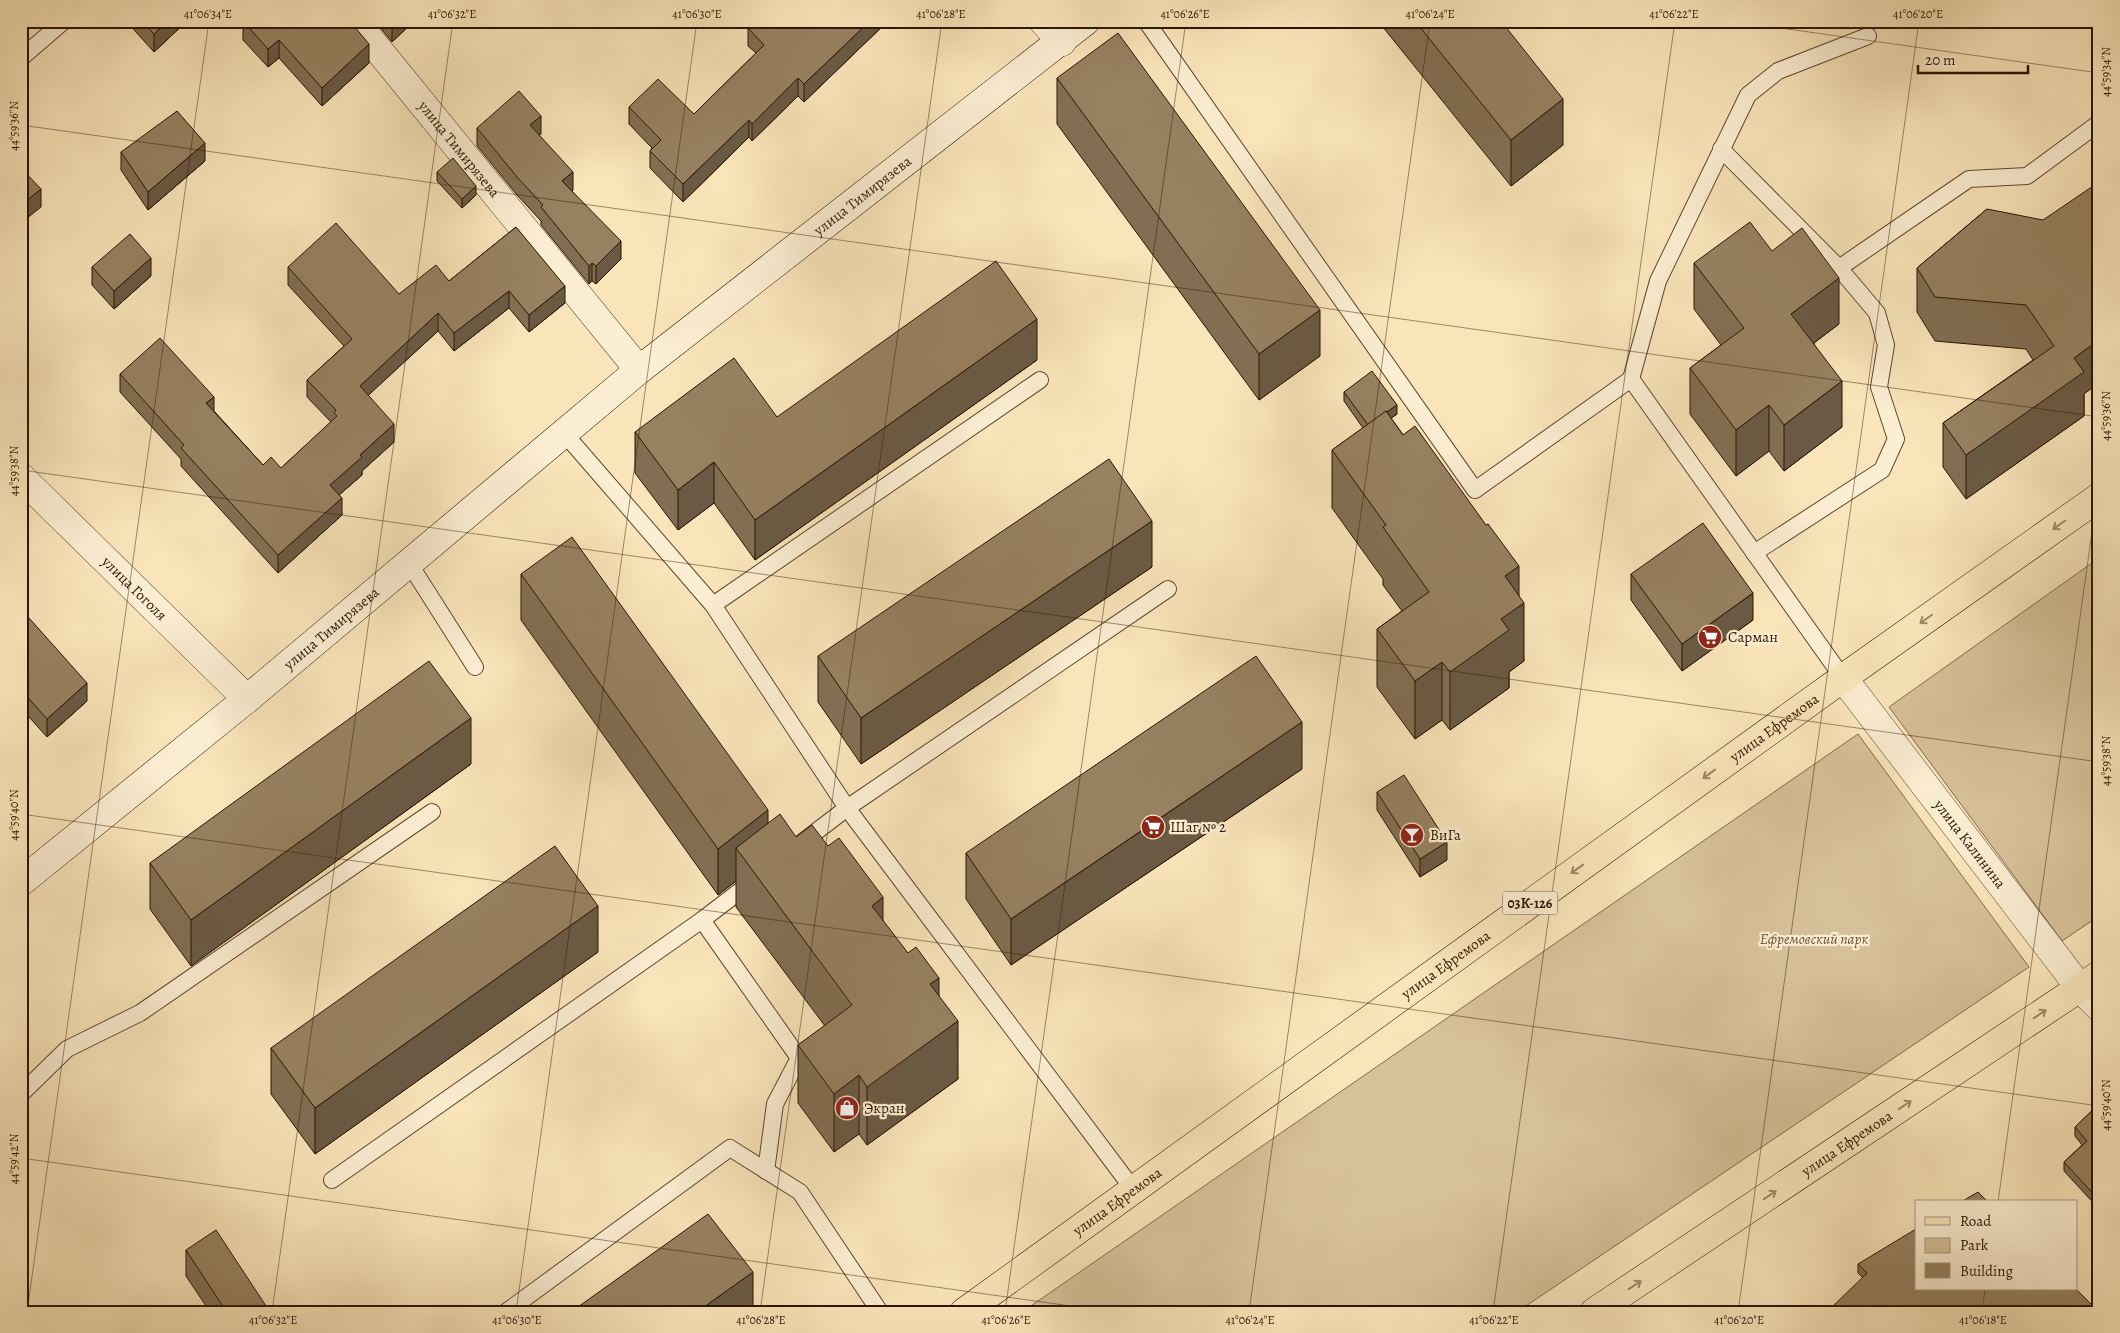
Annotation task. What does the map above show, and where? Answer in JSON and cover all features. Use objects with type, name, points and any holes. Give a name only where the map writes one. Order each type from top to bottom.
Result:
[{"type":"main road","name":"улица Ефремова","points":[[964,1312],[1842,678],[2099,497]]},
{"type":"main road","name":"улица Ефремова","points":[[1594,1312],[2092,990]]},
{"type":"street","name":"улица Тимирязева","points":[[355,21],[638,370]]},
{"type":"street","points":[[1043,21],[1062,42]]},
{"type":"street","name":"улица Тимирязева","points":[[21,882],[247,699],[638,370],[1062,42],[1086,21]]},
{"type":"street","name":"улица Гоголя","points":[[21,478],[247,699]]},
{"type":"street","name":"улица Калинина","points":[[1842,678],[2092,990]]},
{"type":"lane","points":[[21,58],[64,21]]},
{"type":"lane","points":[[1146,21],[1475,490],[1631,379],[1658,281],[1748,95],[1778,71],[1868,36]]},
{"type":"lane","points":[[1839,268],[1969,179],[2027,176],[2099,123]]},
{"type":"lane","points":[[1721,149],[1839,268],[1877,313],[1886,345],[1878,387],[1896,439],[1882,470],[1754,553]]},
{"type":"lane","points":[[1631,379],[1842,678]]},
{"type":"lane","points":[[713,605],[1040,380]]},
{"type":"lane","points":[[564,432],[713,605],[847,808],[1133,1189]]},
{"type":"lane","points":[[409,563],[475,667]]},
{"type":"lane","points":[[786,855],[847,808],[1168,589]]},
{"type":"lane","points":[[21,1094],[67,1050],[140,1013],[432,812]]},
{"type":"lane","points":[[332,1180],[702,920],[763,873]]},
{"type":"lane","points":[[702,920],[799,1058],[776,1104],[766,1171]]},
{"type":"lane","points":[[506,1312],[730,1148],[800,1192],[880,1312]]},
{"type":"green space","points":[[2099,558],[2099,916],[2062,941],[1889,707]]},
{"type":"green space","name":"Ефремовский парк","points":[[1858,734],[2029,967],[1517,1312],[1022,1312]]},
{"type":"building","points":[[142,21],[168,21],[154,34]]},
{"type":"building","points":[[243,21],[350,21],[369,44],[322,88],[279,40],[268,49]]},
{"type":"building","points":[[755,21],[870,21],[804,84],[798,78],[752,124],[749,120],[683,184],[650,151],[661,140],[629,107],[658,79],[694,114],[764,45],[748,28]]},
{"type":"building","points":[[1415,21],[1501,21],[1563,99],[1511,140]]},
{"type":"building","points":[[1118,33],[1320,310],[1259,354],[1057,78]]},
{"type":"building","points":[[519,91],[541,116],[530,125],[573,172],[562,181],[621,241],[596,266],[592,263],[589,266],[541,207],[543,205],[517,177],[477,128]]},
{"type":"building","points":[[177,111],[205,143],[148,192],[121,152]]},
{"type":"building","points":[[453,158],[476,186],[462,199],[437,172]]},
{"type":"building","points":[[21,168],[41,189],[21,205]]},
{"type":"building","points":[[2099,182],[2099,340],[2074,358],[2084,372],[1966,455],[1943,423],[2054,346],[2026,305],[1935,297],[1917,268],[1987,209],[2043,220]]},
{"type":"building","points":[[1750,222],[1772,251],[1802,228],[1839,278],[1791,314],[1842,381],[1784,425],[1769,405],[1736,430],[1690,368],[1744,328],[1694,263]]},
{"type":"building","points":[[336,223],[399,294],[436,265],[449,281],[516,227],[565,286],[529,315],[509,291],[454,333],[438,313],[360,386],[394,424],[360,455],[362,457],[330,485],[342,498],[278,555],[181,448],[184,445],[120,374],[160,338],[214,397],[206,403],[263,465],[271,457],[281,468],[337,416],[334,413],[336,410],[307,380],[352,339],[288,267]]},
{"type":"building","points":[[130,234],[151,258],[114,291],[92,267]]},
{"type":"building","points":[[996,261],[1037,319],[755,520],[714,462],[678,490],[635,432],[734,358],[777,417]]},
{"type":"building","points":[[1372,371],[1397,405],[1368,425],[1344,392]]},
{"type":"building","points":[[1386,411],[1403,435],[1415,426],[1486,525],[1488,524],[1519,566],[1505,576],[1524,603],[1501,619],[1509,630],[1450,672],[1442,662],[1415,681],[1377,629],[1429,592],[1383,527],[1386,525],[1332,450]]},
{"type":"building","points":[[1109,459],[1152,521],[861,718],[818,656]]},
{"type":"building","points":[[1703,523],[1753,593],[1682,644],[1631,574]]},
{"type":"building","points":[[572,537],[768,810],[718,849],[521,574]]},
{"type":"building","points":[[21,609],[87,683],[47,719],[21,690]]},
{"type":"building","points":[[1256,656],[1302,722],[1011,919],[966,853]]},
{"type":"building","points":[[429,661],[471,718],[191,920],[150,863]]},
{"type":"building","points":[[1404,775],[1447,842],[1420,859],[1377,792]]},
{"type":"building","points":[[780,814],[796,837],[812,825],[828,846],[839,838],[883,897],[872,906],[908,953],[916,947],[939,978],[930,984],[958,1021],[867,1087],[859,1075],[834,1094],[798,1045],[852,1005],[736,848]]},
{"type":"building","points":[[555,846],[598,906],[315,1108],[271,1048]]},
{"type":"building","points":[[2099,1104],[2099,1200],[2064,1162],[2087,1141],[2075,1127]]},
{"type":"building","points":[[1978,1192],[1986,1200],[1964,1200]]},
{"type":"building","points":[[708,1214],[753,1272],[697,1312],[571,1312]]},
{"type":"building","points":[[216,1230],[270,1312],[212,1312],[222,1305],[186,1250]]},
{"type":"building","points":[[1915,1230],[1915,1290],[2077,1290],[2099,1312],[1827,1312],[1867,1273],[1858,1264]]},
{"type":"place","name":"Сарман","points":[[1710,637]]},
{"type":"place","name":"Шаг № 2","points":[[1153,827]]},
{"type":"place","name":"ВиГа","points":[[1412,835]]},
{"type":"place","name":"Экран","points":[[847,1108]]}]
